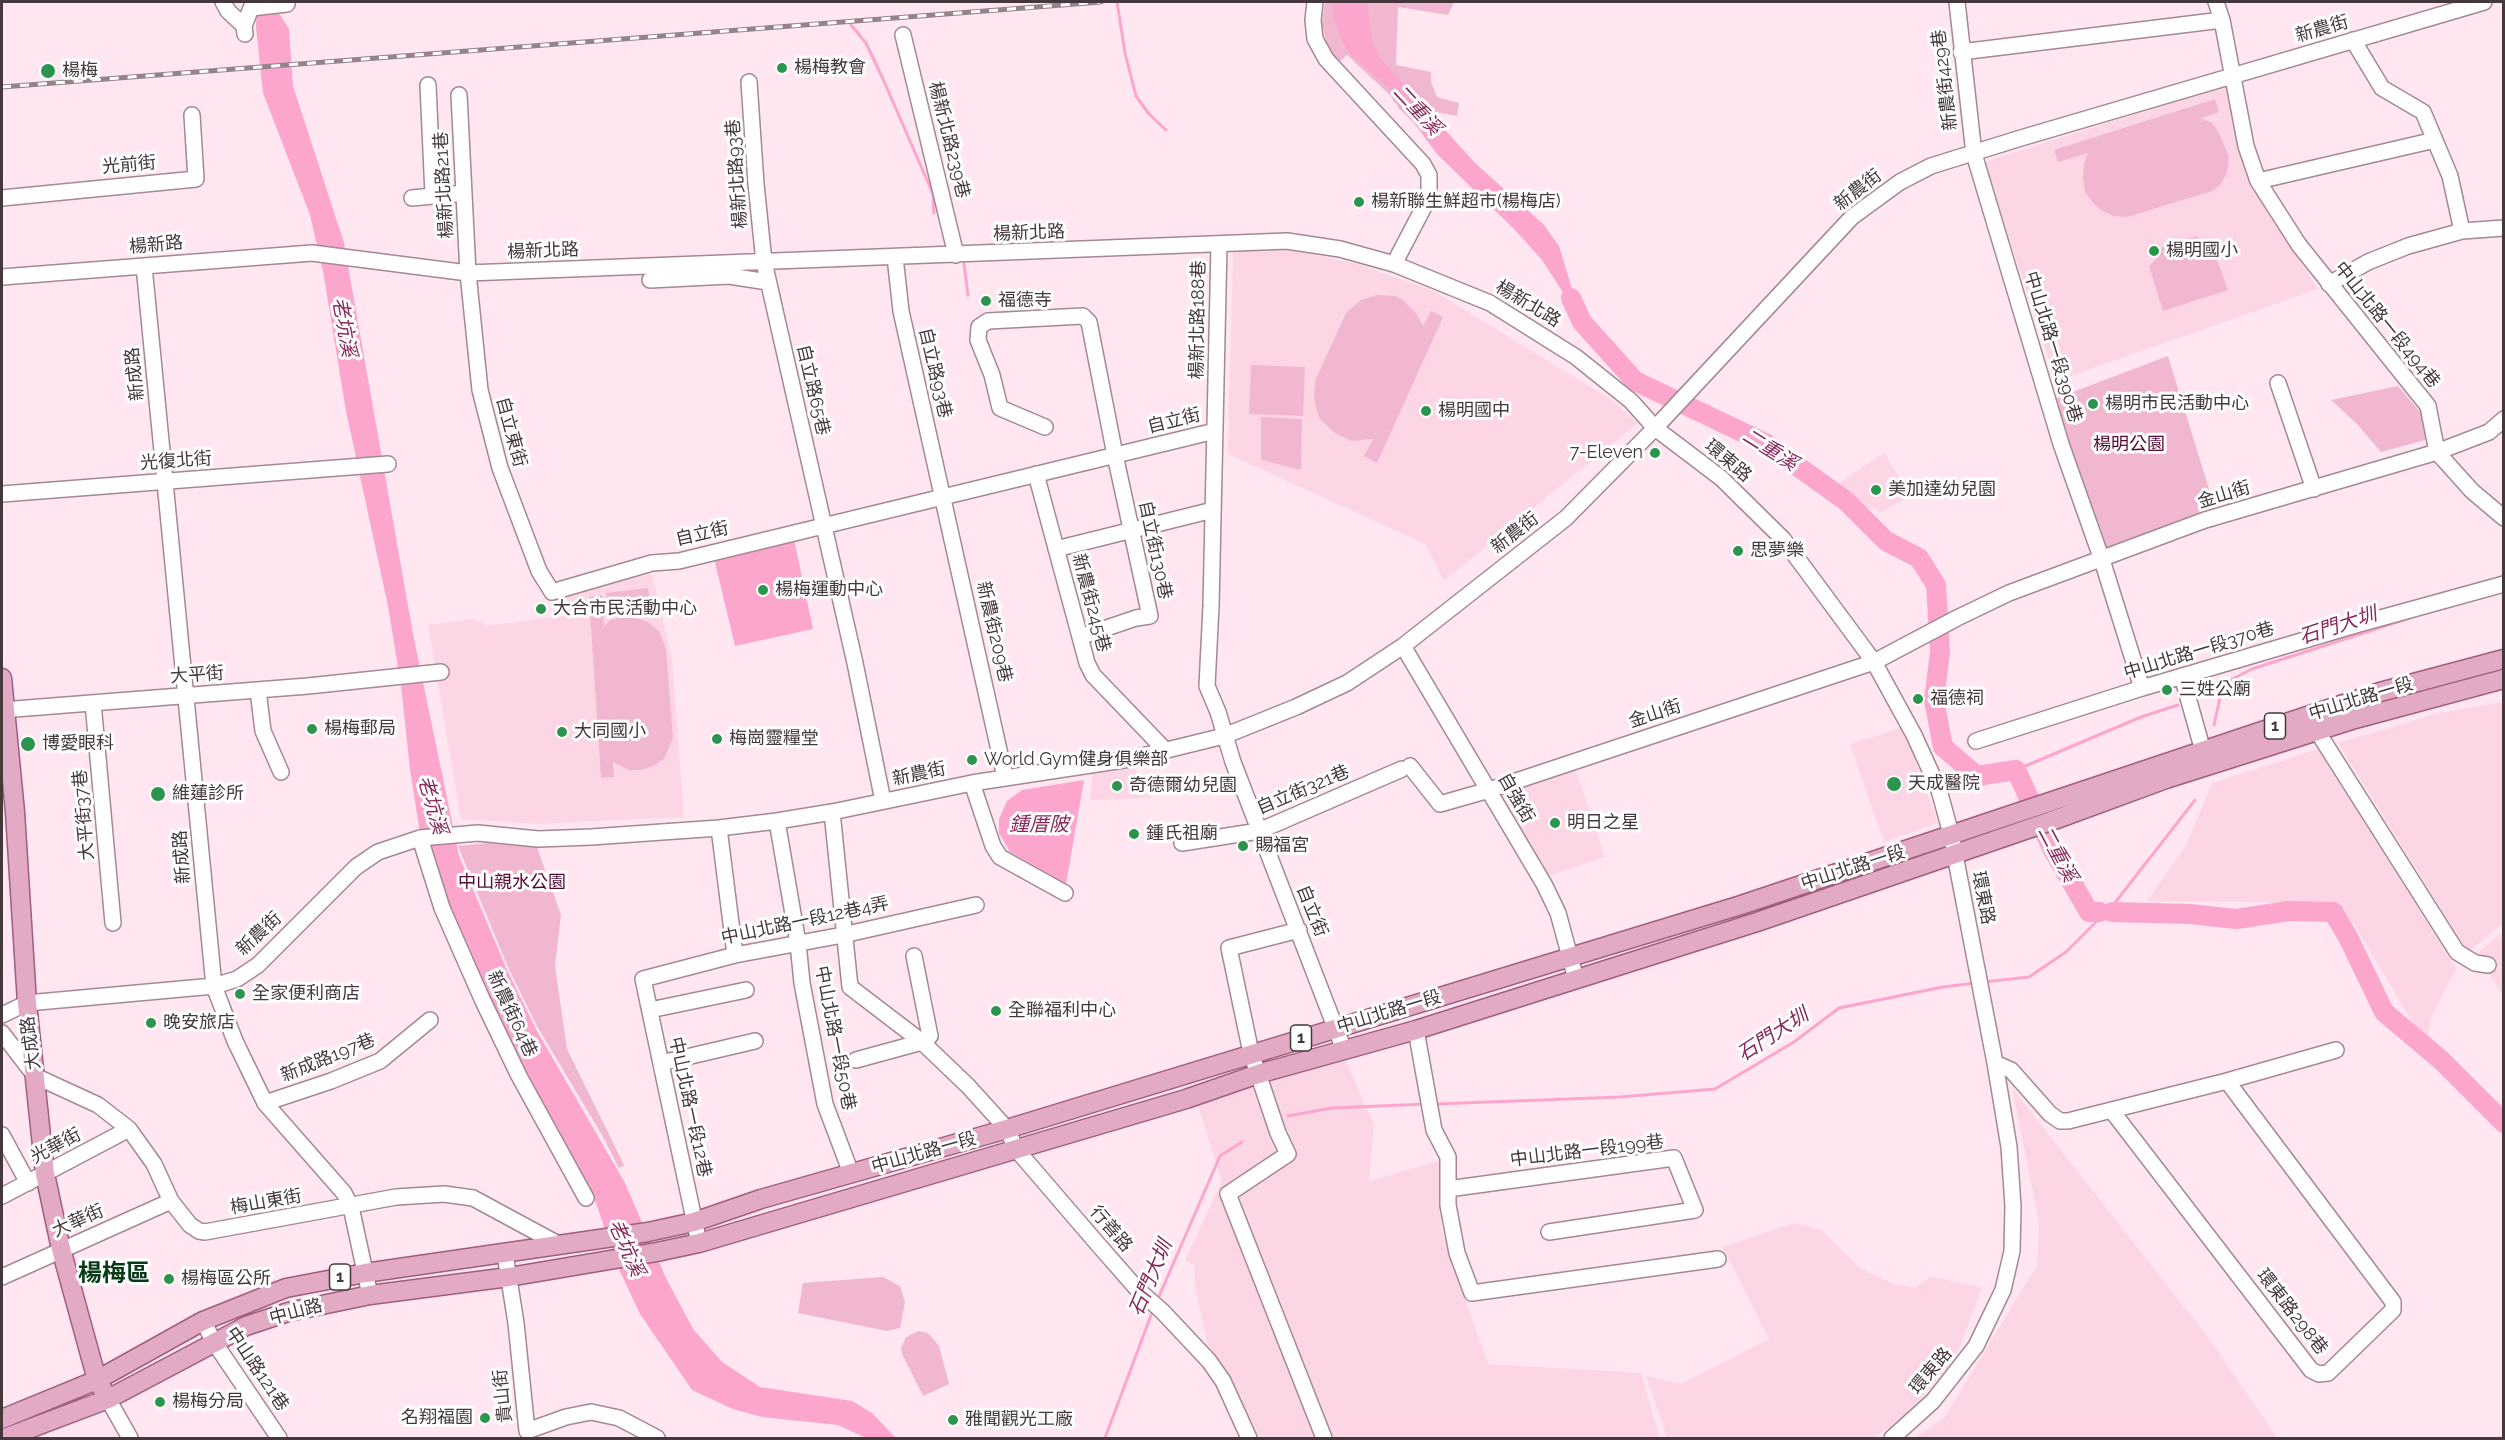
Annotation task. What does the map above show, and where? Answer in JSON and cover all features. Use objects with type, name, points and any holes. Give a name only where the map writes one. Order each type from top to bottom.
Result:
[{"type":"main road","name":"中山北路一段","points":[[610,1260],[699,1243],[1186,1099],[1258,1074],[1416,1030],[1757,922],[2057,819],[2436,677],[2504,659]]},
{"type":"main road","points":[[2436,677],[2440,696]]},
{"type":"main road","name":"大成路","points":[[2,678],[3,710],[15,812],[27,1003],[45,1174],[61,1249],[97,1380],[108,1400]]},
{"type":"main road","name":"中山北路一段","points":[[604,1239],[694,1222],[761,1199],[1008,1130],[1251,1053],[1741,905],[2203,751],[2315,722],[2440,696],[2504,679]]},
{"type":"main road","name":"中山路","points":[[2,1419],[97,1380],[202,1321],[286,1288],[365,1273],[604,1239]]},
{"type":"main road","name":"中山路","points":[[5,1438],[108,1400],[246,1326],[288,1312],[370,1295],[509,1277],[610,1260]]},
{"type":"street","points":[[223,2],[245,30],[251,8],[287,4]]},
{"type":"street","points":[[1315,2],[1315,39],[1326,59],[1424,164],[1429,175],[1429,197],[1394,264]]},
{"type":"street","name":"新農街429巷","points":[[1957,2],[1974,154]]},
{"type":"street","name":"中山北路一段494巷","points":[[2216,2],[2222,20],[2246,146],[2258,181],[2299,245],[2428,406],[2437,452]]},
{"type":"street","name":"新農街","points":[[27,1003],[214,986],[237,979],[258,965],[356,867],[378,852],[420,838],[478,834],[538,839],[720,828],[777,821],[1005,777],[1130,759],[1224,736],[1331,692],[1403,646],[1566,518],[1656,427],[1852,217],[1900,182],[1931,166],[2484,2]]},
{"type":"street","points":[[1961,52],[2222,20]]},
{"type":"street","name":"楊新北路239巷","points":[[903,35],[956,255]]},
{"type":"street","points":[[2353,40],[2382,88],[2423,112],[2450,176],[2462,231]]},
{"type":"street","name":"楊新北路93巷","points":[[749,82],[764,262]]},
{"type":"street","points":[[428,85],[433,195]]},
{"type":"street","name":"楊新北路21巷","points":[[459,95],[468,273]]},
{"type":"street","name":"光前街","points":[[2,198],[196,179],[192,115]]},
{"type":"street","points":[[2258,181],[2435,140]]},
{"type":"street","name":"中山北路一段390巷","points":[[1974,154],[2061,444],[2102,561],[2142,688]]},
{"type":"street","points":[[412,198],[464,194]]},
{"type":"street","points":[[2329,284],[2388,253],[2462,231],[2504,228]]},
{"type":"street","name":"楊新北路","points":[[352,258],[468,273],[1287,241],[1340,249],[1394,264],[1490,303],[1576,357],[1631,401],[1656,427]]},
{"type":"street","name":"楊新北路188巷","points":[[1215,431],[1219,245]]},
{"type":"street","name":"楊新路","points":[[2,277],[315,254],[352,258]]},
{"type":"street","name":"自立路93巷","points":[[895,257],[901,311],[942,497]]},
{"type":"street","name":"自立路65巷","points":[[764,262],[855,663],[883,801]]},
{"type":"street","name":"新成路","points":[[144,266],[214,986],[235,1041],[265,1103],[344,1193],[351,1207],[370,1295]]},
{"type":"street","name":"自立東街","points":[[468,273],[480,390],[497,457],[539,570],[552,592]]},
{"type":"street","points":[[650,280],[729,276],[768,282]]},
{"type":"street","name":"自立街130巷","points":[[1045,427],[1000,408],[992,375],[978,340],[979,327],[988,321],[1083,316],[1089,322],[1114,455],[1150,616],[1136,618],[1080,637]]},
{"type":"street","points":[[2278,383],[2314,489]]},
{"type":"street","name":"金山街","points":[[1406,768],[1440,804],[1489,790],[1874,662],[2009,593],[2102,561],[2205,520],[2437,452],[2489,432],[2504,419]]},
{"type":"street","name":"環東路","points":[[1656,427],[1721,478],[1783,539],[1874,662],[1914,735],[1935,781],[1951,834],[2009,1147],[2013,1206],[2012,1251],[2003,1290],[1976,1346],[1933,1401],[1892,1438]]},
{"type":"street","name":"自立街","points":[[552,592],[652,563],[678,561],[1215,431],[1207,686],[1259,831],[1344,1050]]},
{"type":"street","points":[[2437,452],[2472,491],[2504,518]]},
{"type":"street","name":"光復北街","points":[[2,494],[385,464]]},
{"type":"street","name":"新農街245巷","points":[[1036,474],[1087,663],[1093,675],[1166,751]]},
{"type":"street","name":"新農街209巷","points":[[942,497],[1005,777]]},
{"type":"street","points":[[1056,549],[1131,528],[1213,510]]},
{"type":"street","name":"中山北路一段370巷","points":[[1976,741],[2182,676],[2504,584]]},
{"type":"street","name":"自強街","points":[[1403,646],[1549,894],[1558,913],[1576,979]]},
{"type":"street","name":"大平街","points":[[3,710],[258,690],[434,673]]},
{"type":"street","points":[[2182,676],[2203,751]]},
{"type":"street","points":[[258,690],[263,731],[281,772]]},
{"type":"street","name":"大平街37巷","points":[[93,703],[113,923]]},
{"type":"street","points":[[2315,722],[2457,952],[2475,963],[2488,965]]},
{"type":"street","name":"自立街321巷","points":[[1182,843],[1259,831],[1406,768]]},
{"type":"street","points":[[972,783],[993,846],[1000,857],[1065,893]]},
{"type":"street","points":[[832,812],[843,935]]},
{"type":"street","name":"中山北路一段50巷","points":[[777,821],[798,943],[802,983],[825,1104],[851,1173]]},
{"type":"street","points":[[720,828],[735,955]]},
{"type":"street","name":"新農街64巷","points":[[420,838],[442,908],[482,999],[519,1076],[586,1198]]},
{"type":"street","name":"中山北路一段12巷4弄","points":[[643,979],[735,955],[843,935],[976,905]]},
{"type":"street","points":[[1299,930],[1229,948],[1251,1053],[1278,1133],[1288,1154],[1228,1194],[1324,1438]]},
{"type":"street","name":"行善路","points":[[843,935],[850,987],[922,1042],[968,1086],[1008,1130],[1016,1149],[1150,1301],[1209,1361],[1223,1381],[1249,1438]]},
{"type":"street","points":[[856,1060],[922,1042],[930,1036],[914,956]]},
{"type":"street","name":"中山北路一段12巷","points":[[643,979],[699,1243]]},
{"type":"street","points":[[650,1010],[746,990]]},
{"type":"street","points":[[2,1015],[27,1003]]},
{"type":"street","name":"新成路197巷","points":[[265,1103],[331,1081],[380,1061],[430,1020]]},
{"type":"street","points":[[1416,1030],[1434,1130],[1448,1157],[1448,1205],[1457,1253],[1472,1293],[1718,1259]]},
{"type":"street","points":[[2,1033],[35,1076]]},
{"type":"street","points":[[661,1063],[755,1041]]},
{"type":"street","points":[[1995,1063],[2011,1070],[2050,1114],[2060,1120],[2068,1121],[2227,1081],[2336,1050]]},
{"type":"street","name":"梅山東街","points":[[35,1076],[98,1105],[129,1129],[154,1164],[171,1201],[190,1225],[205,1232],[396,1197],[444,1194],[473,1198],[560,1245]]},
{"type":"street","name":"環東路298巷","points":[[2112,1111],[2311,1370],[2319,1374],[2328,1373],[2392,1310],[2393,1302],[2227,1081]]},
{"type":"street","name":"光華街","points":[[2,1196],[129,1129]]},
{"type":"street","points":[[2,1135],[28,1183]]},
{"type":"street","name":"中山北路一段199巷","points":[[1448,1189],[1674,1158],[1695,1210],[1549,1232]]},
{"type":"street","name":"大華街","points":[[2,1277],[171,1201]]},
{"type":"street","name":"貴山街","points":[[506,1254],[516,1323],[520,1435],[566,1417],[591,1412],[619,1418],[657,1438]]},
{"type":"street","name":"中山路121巷","points":[[202,1321],[279,1438]]},
{"type":"street","points":[[108,1400],[130,1438]]},
{"type":"shaded area","name":"楊明國小","points":[[2230,84],[2240,156],[2268,214],[2318,289],[2056,381],[1984,162]]},
{"type":"shaded area","name":"楊明國中","points":[[1287,249],[1357,264],[1434,291],[1610,399],[1638,423],[1444,581],[1425,544],[1228,454],[1233,250]]},
{"type":"shaded area","name":"美加達幼兒園","points":[[1884,453],[1911,496],[1880,513],[1873,507],[1865,510],[1839,483]]},
{"type":"shaded area","name":"大同國小","points":[[652,574],[672,658],[684,817],[538,824],[461,819],[428,625],[473,619],[477,622],[484,621],[485,626],[570,615],[566,592]]},
{"type":"shaded area","points":[[2503,702],[2503,924],[2468,952],[2338,743],[2435,714]]},
{"type":"shaded area","name":"天成醫院","points":[[1903,727],[1938,823],[1884,842],[1850,744]]},
{"type":"shaded area","points":[[2318,749],[2456,969],[2430,1020],[2428,1039],[2415,1027],[2356,927],[2335,903],[2147,901],[2186,845],[2212,783]]},
{"type":"shaded area","name":"明日之星","points":[[1574,764],[1605,857],[1547,876],[1497,789]]},
{"type":"shaded area","name":"奇德爾幼兒園","points":[[1132,765],[1152,798],[1090,800],[1093,769]]},
{"type":"shaded area","points":[[2503,932],[2503,993],[2476,954]]},
{"type":"shaded area","points":[[1344,1056],[1374,1125],[1369,1181],[1439,1161],[1441,1229],[1488,1364],[1641,1373],[1660,1438],[1261,1438],[1207,1342],[1195,1286],[1194,1265],[1185,1260],[1222,1182],[1197,1102]]},
{"type":"shaded area","points":[[2012,1088],[2211,1341],[2277,1438],[1915,1438],[1945,1417],[2037,1265],[2039,1223]]},
{"type":"shaded area","points":[[1794,1223],[1821,1230],[1860,1268],[1893,1284],[1916,1287],[1932,1276],[1982,1288],[1956,1356],[1909,1413],[1874,1438],[1667,1438],[1646,1376],[1681,1384],[1769,1339],[1723,1247]]},
{"type":"green space","points":[[1325,2],[1454,2],[1448,15],[1398,7],[1396,65],[1431,72],[1431,82],[1437,97],[1459,103],[1457,116],[1394,102],[1391,96],[1347,55],[1338,63],[1329,52],[1322,23]]},
{"type":"green space","points":[[2215,99],[2219,112],[2201,118],[2212,123],[2229,157],[2227,173],[2221,184],[2212,191],[2127,217],[2113,216],[2092,202],[2085,191],[2084,164],[2088,153],[2058,162],[2054,150]]},
{"type":"green space","points":[[2197,236],[2202,244],[2213,249],[2228,290],[2163,311],[2149,266],[2159,256],[2162,247]]},
{"type":"green space","points":[[1377,295],[1395,296],[1403,300],[1416,313],[1423,326],[1431,311],[1443,317],[1377,463],[1364,456],[1373,439],[1352,441],[1336,434],[1319,418],[1314,399],[1315,381],[1346,313],[1361,300]]},
{"type":"green space","name":"楊明公園","points":[[2168,356],[2217,515],[2102,560],[2049,401]]},
{"type":"green space","points":[[1251,365],[1305,367],[1303,416],[1249,414]]},
{"type":"green space","points":[[2398,386],[2420,412],[2427,426],[2427,433],[2425,440],[2381,452],[2357,424],[2331,400]]},
{"type":"green space","points":[[1261,417],[1302,419],[1301,470],[1261,460]]},
{"type":"green space","points":[[648,588],[651,611],[608,616],[606,593]]},
{"type":"green space","points":[[602,595],[604,627],[610,620],[635,618],[648,622],[659,631],[666,649],[673,738],[664,759],[653,766],[641,770],[629,770],[613,762],[614,777],[601,778],[589,597]]},
{"type":"green space","name":"中山親水公園","points":[[489,843],[537,847],[561,915],[555,966],[567,1049],[624,1165],[619,1168],[537,1026],[508,967],[458,846]]},
{"type":"green space","points":[[883,1277],[900,1286],[905,1302],[900,1328],[887,1331],[798,1313],[803,1283]]},
{"type":"green space","points":[[918,1331],[928,1333],[939,1346],[949,1384],[923,1396],[901,1348],[906,1337]]},
{"type":"water","name":"老坑溪","points":[[257,2],[278,12],[289,29],[293,86],[344,243],[413,634],[459,856],[507,970],[537,1031],[625,1183],[666,1278],[693,1329],[722,1362],[760,1387],[852,1401],[872,1413],[896,1438],[866,1438],[838,1425],[762,1417],[733,1409],[692,1390],[640,1314],[618,1267],[596,1203],[520,1068],[474,971],[419,827],[401,685],[388,606],[346,411],[323,271],[310,215],[263,93],[256,27]]},
{"type":"water","points":[[1333,2],[1367,2],[1372,40],[1379,57],[1475,163],[1544,225],[1559,246],[1582,322],[1542,260],[1514,229],[1437,154],[1414,123],[1399,108],[1387,87],[1347,51],[1333,17]]},
{"type":"water","name":"楊梅運動中心","points":[[792,530],[813,629],[735,646],[712,550]]},
{"type":"water","name":"鍾厝陂","points":[[1084,780],[1066,884],[1010,852],[999,833],[999,819],[1007,801],[1022,790]]},
{"type":"waterway","points":[[1117,2],[1125,53],[1136,96],[1149,114],[1166,130]]},
{"type":"waterway","points":[[851,25],[866,43],[883,79],[933,194],[934,213]]},
{"type":"waterway","points":[[964,264],[968,295]]},
{"type":"waterway","name":"二重溪","points":[[1571,298],[1582,322],[1635,381],[1765,443],[1846,501],[1886,541],[1919,558],[1936,585],[1940,652],[1934,700],[1943,747],[1977,776],[2016,770],[2053,850],[2089,912],[2100,912]]},
{"type":"waterway","name":"石門大圳","points":[[2214,725],[2223,684],[2252,669],[2410,618]]},
{"type":"waterway","points":[[2016,770],[2141,717],[2178,705]]},
{"type":"waterway","name":"石門大圳","points":[[1984,982],[2029,977],[2066,952],[2114,904],[2195,800]]},
{"type":"waterway","name":"二重溪","points":[[2112,912],[2190,914],[2236,919],[2289,911],[2333,912],[2348,937],[2384,1012],[2441,1060],[2504,1123]]},
{"type":"waterway","name":"石門大圳","points":[[1436,1104],[1620,1097],[1715,1089],[1794,1042],[1839,1008],[1943,987],[1975,983]]},
{"type":"waterway","name":"石門大圳","points":[[1288,1116],[1332,1108],[1426,1104]]},
{"type":"waterway","name":"石門大圳","points":[[1157,1301],[1220,1156],[1242,1142]]},
{"type":"waterway","name":"石門大圳","points":[[1105,1438],[1153,1310]]},
{"type":"railway","points":[[2,87],[1101,2]]},
{"type":"place","name":"楊梅教會","points":[[782,68]]},
{"type":"place","name":"楊梅","points":[[48,71]]},
{"type":"place","name":"楊新聯生鮮超市(楊梅店)","points":[[1359,202]]},
{"type":"place","name":"楊明國小","points":[[2154,251]]},
{"type":"place","name":"福德寺","points":[[986,301]]},
{"type":"place","name":"楊明市民活動中心","points":[[2093,404]]},
{"type":"place","name":"楊明國中","points":[[1426,411]]},
{"type":"place","name":"7-Eleven","points":[[1655,453]]},
{"type":"place","name":"美加達幼兒園","points":[[1876,490]]},
{"type":"place","name":"思夢樂","points":[[1738,551]]},
{"type":"place","name":"楊梅運動中心","points":[[763,590]]},
{"type":"place","name":"大合市民活動中心","points":[[541,609]]},
{"type":"place","name":"三姓公廟","points":[[2167,690]]},
{"type":"place","name":"福德祠","points":[[1918,699]]},
{"type":"place","name":"楊梅郵局","points":[[312,729]]},
{"type":"place","name":"大同國小","points":[[562,732]]},
{"type":"place","name":"梅崗靈糧堂","points":[[717,739]]},
{"type":"place","name":"博愛眼科","points":[[28,744]]},
{"type":"place","name":"World Gym健身俱樂部","points":[[972,760]]},
{"type":"place","name":"天成醫院","points":[[1894,784]]},
{"type":"place","name":"奇德爾幼兒園","points":[[1117,786]]},
{"type":"place","name":"維蓮診所","points":[[158,794]]},
{"type":"place","name":"明日之星","points":[[1555,823]]},
{"type":"place","name":"鍾氏祖廟","points":[[1134,834]]},
{"type":"place","name":"賜福宮","points":[[1243,846]]},
{"type":"place","name":"全家便利商店","points":[[240,994]]},
{"type":"place","name":"全聯福利中心","points":[[996,1011]]},
{"type":"place","name":"晚安旅店","points":[[151,1023]]},
{"type":"place","name":"楊梅區公所","points":[[169,1279]]},
{"type":"place","name":"楊梅分局","points":[[160,1402]]},
{"type":"place","name":"名翔福園","points":[[485,1418]]},
{"type":"place","name":"雅聞觀光工廠","points":[[953,1420]]},
{"type":"district","name":"楊梅區","points":[[114,1274]]}]
